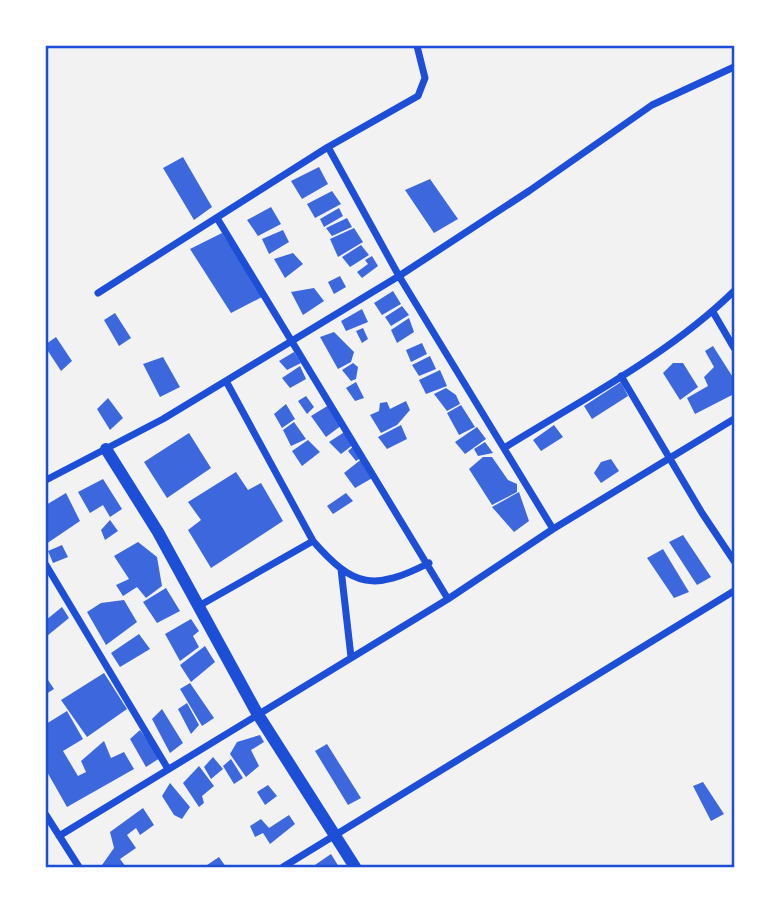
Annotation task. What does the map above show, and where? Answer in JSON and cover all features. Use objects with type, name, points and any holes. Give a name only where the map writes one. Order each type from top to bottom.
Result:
[{"type":"street","points":[[98,293],[328,147],[418,96],[425,78],[417,46]]},
{"type":"street","points":[[46,480],[226,381],[399,276],[529,191],[652,105],[734,67]]},
{"type":"street","points":[[328,147],[399,276],[553,530]]},
{"type":"street","points":[[217,218],[429,563],[448,599]]},
{"type":"street","points":[[504,448],[621,376],[713,312],[734,291]]},
{"type":"street","points":[[713,312],[734,348]]},
{"type":"street","points":[[621,376],[734,561]]},
{"type":"street","points":[[226,381],[313,541],[341,569],[358,580],[373,581],[397,578],[429,563]]},
{"type":"street","points":[[59,836],[448,599],[553,530],[734,419]]},
{"type":"street","points":[[106,449],[158,532],[257,713],[355,867]]},
{"type":"street","points":[[197,607],[313,541]]},
{"type":"street","points":[[46,565],[168,769]]},
{"type":"street","points":[[341,569],[351,657]]},
{"type":"street","points":[[284,867],[337,837],[734,591]]},
{"type":"street","points":[[46,815],[79,867]]},
{"type":"building","points":[[183,157],[212,207],[194,220],[163,168]]},
{"type":"building","points":[[319,167],[328,184],[302,199],[291,181]]},
{"type":"building","points":[[430,179],[458,219],[434,233],[405,190]]},
{"type":"building","points":[[332,191],[341,204],[315,218],[307,204]]},
{"type":"building","points":[[271,207],[281,224],[258,236],[247,220]]},
{"type":"building","points":[[339,208],[343,216],[324,227],[320,219]]},
{"type":"building","points":[[347,218],[352,227],[332,236],[326,228]]},
{"type":"building","points":[[354,228],[363,242],[338,257],[330,239]]},
{"type":"building","points":[[283,230],[289,242],[269,254],[262,239]]},
{"type":"building","points":[[222,233],[264,296],[231,313],[190,249]]},
{"type":"building","points":[[361,245],[369,255],[350,267],[342,257]]},
{"type":"building","points":[[293,253],[303,264],[285,278],[274,259]]},
{"type":"building","points":[[372,256],[378,266],[362,278],[357,272],[368,264],[365,260]]},
{"type":"building","points":[[340,276],[346,287],[334,294],[328,282]]},
{"type":"building","points":[[314,288],[324,301],[303,315],[291,292]]},
{"type":"building","points":[[393,291],[401,304],[382,315],[374,303]]},
{"type":"building","points":[[402,306],[409,315],[391,326],[385,317]]},
{"type":"building","points":[[362,309],[368,322],[346,331],[341,321]]},
{"type":"building","points":[[115,313],[131,338],[119,346],[104,320]]},
{"type":"building","points":[[409,318],[414,332],[397,343],[391,330]]},
{"type":"building","points":[[363,328],[368,339],[362,343],[356,331]]},
{"type":"building","points":[[334,332],[354,352],[351,362],[338,369],[320,337]]},
{"type":"building","points":[[56,337],[72,361],[61,371],[46,348],[46,344]]},
{"type":"building","points":[[422,343],[427,354],[411,362],[406,350]]},
{"type":"building","points":[[713,346],[734,379],[734,394],[695,414],[687,398],[708,386],[704,377],[714,367],[705,351]]},
{"type":"building","points":[[294,352],[301,363],[287,370],[279,361]]},
{"type":"building","points":[[430,356],[436,369],[419,376],[412,365]]},
{"type":"building","points":[[163,357],[180,387],[160,397],[143,364]]},
{"type":"building","points":[[353,363],[358,367],[356,379],[351,381],[342,370]]},
{"type":"building","points":[[673,363],[683,363],[698,387],[680,400],[663,373]]},
{"type":"building","points":[[300,366],[306,379],[290,388],[282,378]]},
{"type":"building","points":[[440,370],[447,386],[426,394],[419,380]]},
{"type":"building","points":[[356,382],[364,398],[355,401],[346,388]]},
{"type":"building","points":[[621,382],[628,396],[592,419],[584,406]]},
{"type":"building","points":[[446,388],[456,395],[460,404],[447,411],[434,394]]},
{"type":"building","points":[[306,396],[314,407],[307,414],[298,401]]},
{"type":"building","points":[[108,398],[123,418],[110,430],[97,409]]},
{"type":"building","points":[[406,401],[410,410],[397,425],[381,433],[370,415],[379,411],[380,403],[387,402],[390,409]]},
{"type":"building","points":[[286,404],[295,419],[282,428],[274,414]]},
{"type":"building","points":[[329,405],[342,425],[326,437],[311,416]]},
{"type":"building","points":[[461,405],[475,427],[459,435],[447,413]]},
{"type":"building","points":[[294,422],[306,439],[291,446],[283,430]]},
{"type":"building","points":[[401,425],[407,439],[387,449],[378,437]]},
{"type":"building","points":[[554,425],[563,437],[541,451],[533,440]]},
{"type":"building","points":[[477,427],[486,439],[465,454],[455,442]]},
{"type":"building","points":[[346,431],[354,444],[341,454],[329,442]]},
{"type":"building","points":[[189,433],[211,468],[167,498],[144,462]]},
{"type":"building","points":[[308,440],[320,452],[302,466],[292,451]]},
{"type":"building","points":[[485,442],[493,453],[478,456],[474,449]]},
{"type":"building","points":[[355,445],[362,457],[356,461],[348,451]]},
{"type":"building","points":[[483,457],[492,457],[508,480],[517,484],[517,492],[492,505],[469,469]]},
{"type":"building","points":[[363,458],[374,477],[355,488],[344,473]]},
{"type":"building","points":[[611,459],[619,471],[601,483],[594,473],[601,462]]},
{"type":"building","points":[[236,472],[248,490],[261,483],[283,521],[211,568],[188,530],[201,520],[188,502]]},
{"type":"building","points":[[103,479],[122,509],[110,517],[103,505],[90,513],[78,492]]},
{"type":"building","points":[[519,492],[529,521],[514,532],[492,507]]},
{"type":"building","points":[[66,493],[80,521],[46,544],[46,505]]},
{"type":"building","points":[[346,493],[353,501],[333,514],[327,506]]},
{"type":"building","points":[[110,520],[118,531],[105,540],[101,530]]},
{"type":"building","points":[[683,535],[711,577],[697,585],[669,542]]},
{"type":"building","points":[[138,542],[157,557],[162,586],[146,598],[137,587],[123,596],[116,585],[129,579],[114,556]]},
{"type":"building","points":[[62,545],[68,557],[53,563],[48,551]]},
{"type":"building","points":[[663,549],[689,592],[674,598],[647,558]]},
{"type":"building","points":[[166,588],[180,611],[157,623],[143,602]]},
{"type":"building","points":[[124,600],[137,622],[106,645],[87,612],[101,603]]},
{"type":"building","points":[[62,607],[69,618],[47,636],[46,620]]},
{"type":"building","points":[[191,619],[199,631],[193,636],[199,647],[180,661],[165,634]]},
{"type":"building","points":[[139,634],[150,649],[120,667],[111,653]]},
{"type":"building","points":[[205,646],[215,662],[191,682],[180,665]]},
{"type":"building","points":[[104,673],[127,709],[87,737],[61,700]]},
{"type":"building","points":[[46,677],[54,689],[46,694]]},
{"type":"building","points":[[190,683],[214,718],[202,726],[180,689]]},
{"type":"building","points":[[187,703],[199,725],[191,734],[178,709]]},
{"type":"building","points":[[162,709],[183,743],[170,753],[152,719]]},
{"type":"building","points":[[67,711],[83,739],[63,751],[78,776],[86,772],[81,761],[104,741],[111,758],[124,752],[134,769],[67,807],[46,770],[46,724]]},
{"type":"building","points":[[140,730],[160,758],[146,767],[130,739]]},
{"type":"building","points":[[260,735],[264,742],[251,750],[259,766],[246,777],[230,754],[237,742]]},
{"type":"building","points":[[327,744],[361,798],[348,805],[315,751]]},
{"type":"building","points":[[213,757],[223,769],[211,779],[204,767]]},
{"type":"building","points":[[231,759],[243,778],[234,784],[223,766]]},
{"type":"building","points":[[199,766],[214,786],[202,796],[204,803],[199,807],[183,783]]},
{"type":"building","points":[[703,782],[724,814],[711,821],[693,786]]},
{"type":"building","points":[[170,783],[190,807],[182,819],[174,815],[162,796]]},
{"type":"building","points":[[268,785],[277,796],[265,805],[257,792]]},
{"type":"building","points":[[143,808],[154,825],[140,835],[136,828],[127,835],[136,848],[120,859],[126,867],[104,867],[102,865],[114,848],[110,832]]},
{"type":"building","points":[[289,815],[295,824],[270,844],[263,833],[255,837],[250,826],[261,819],[269,828]]},
{"type":"building","points":[[331,854],[339,867],[312,867]]},
{"type":"building","points":[[219,857],[226,867],[204,867]]}]
